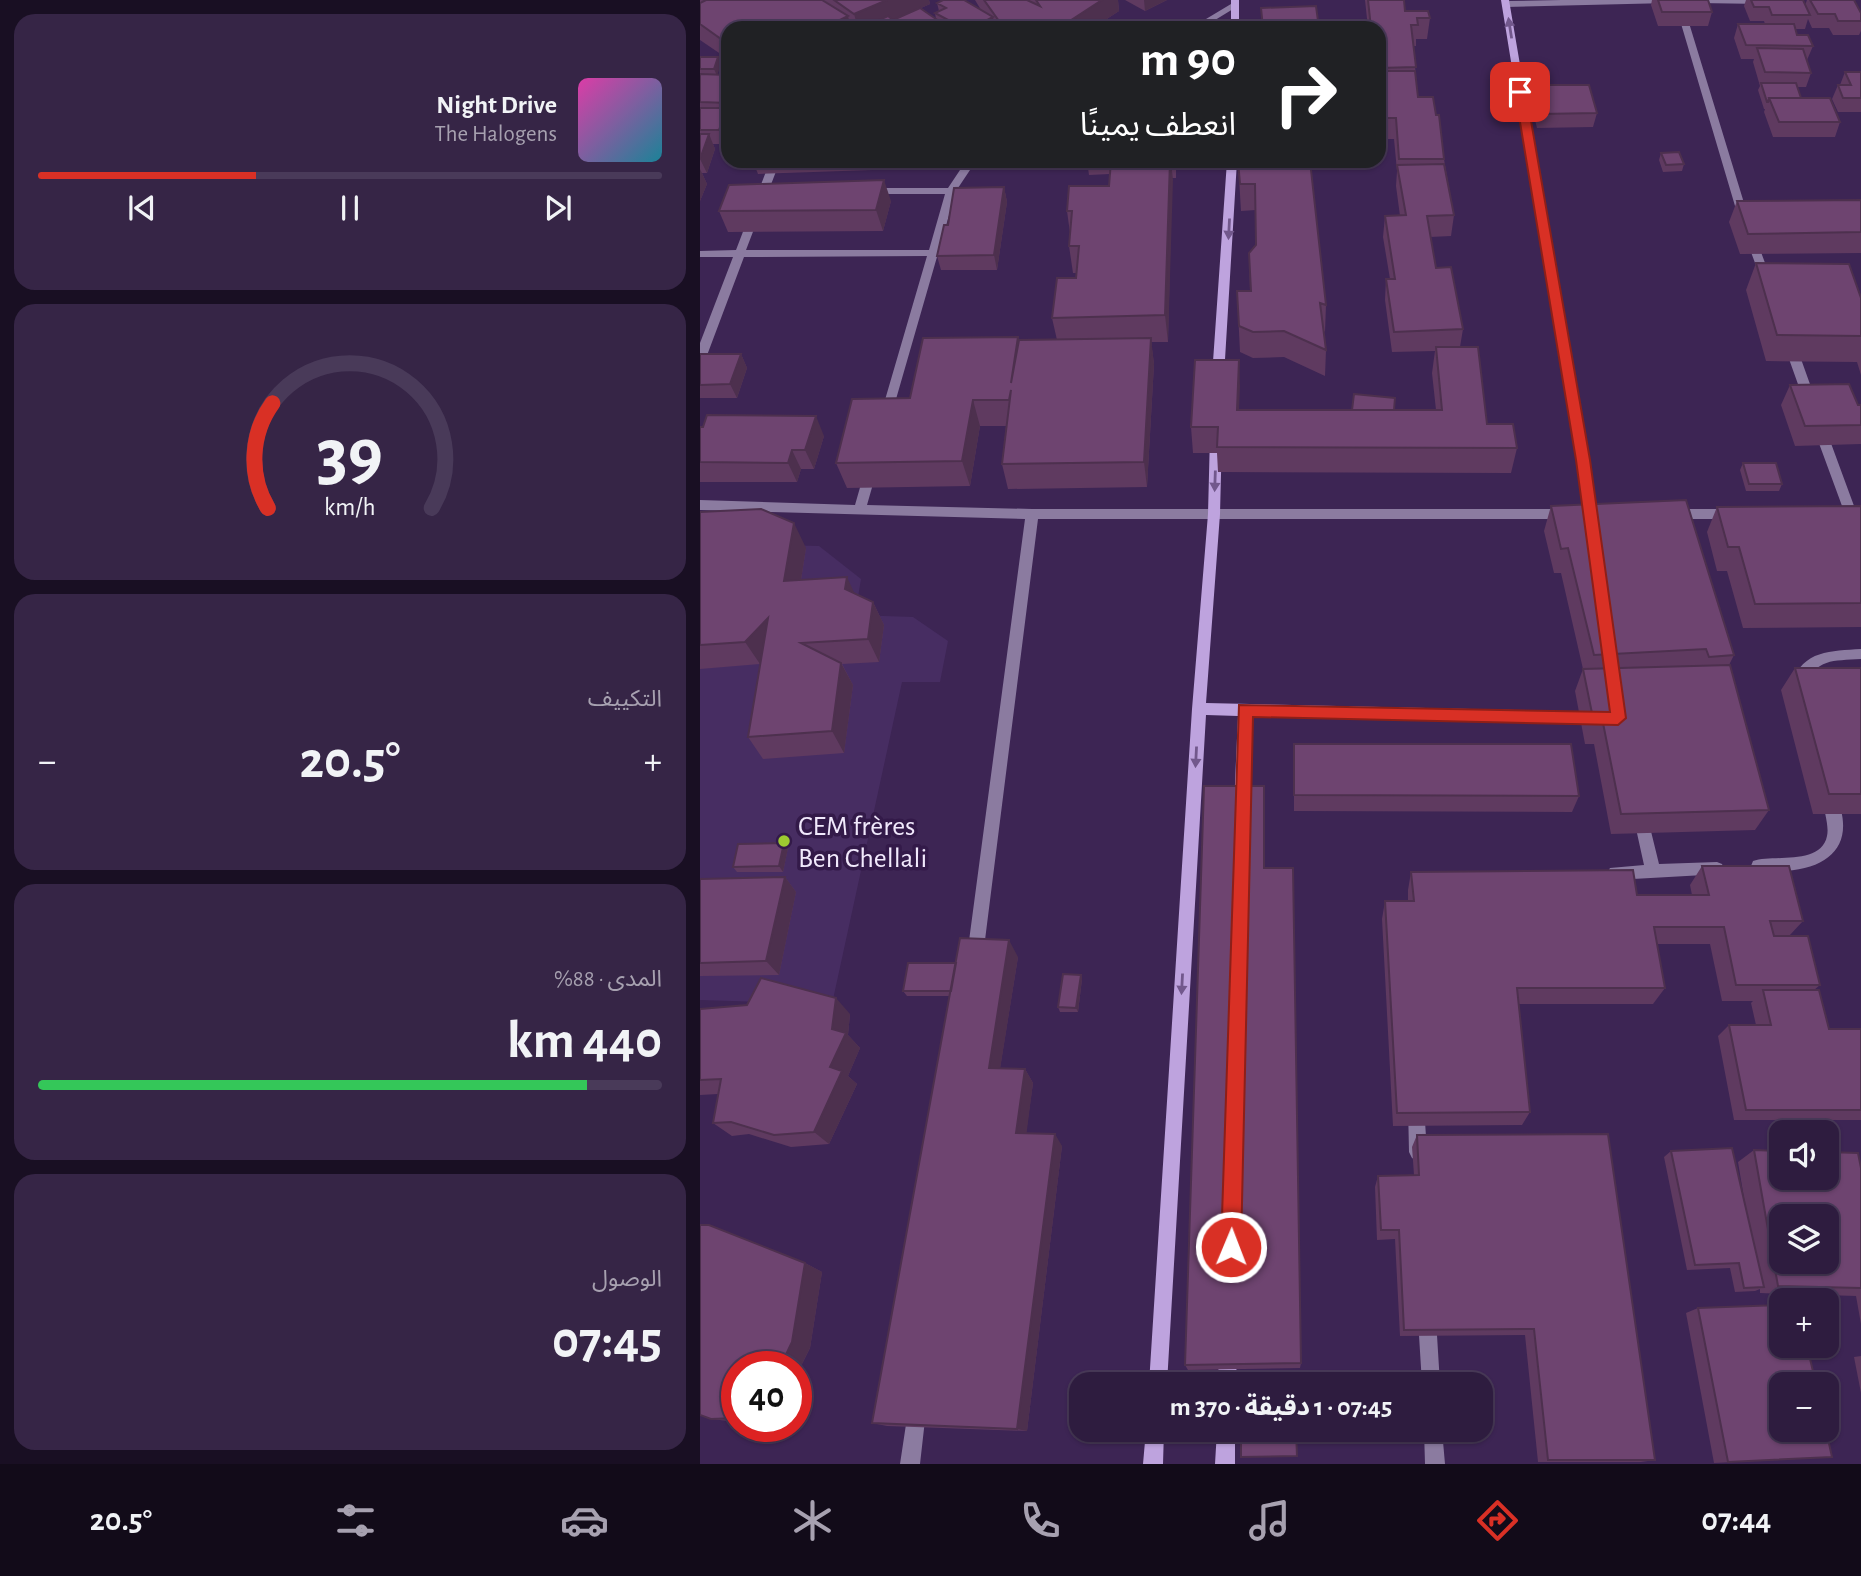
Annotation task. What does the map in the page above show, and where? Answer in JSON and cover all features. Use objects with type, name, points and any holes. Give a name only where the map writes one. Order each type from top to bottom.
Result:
[{"type":"street","points":[[1594,540],[1597,514],[1506,2],[1670,0]]},
{"type":"street","points":[[1678,0],[1772,295]]},
{"type":"street","points":[[1698,0],[1775,1]]},
{"type":"street","points":[[1206,21],[1235,3]]},
{"type":"street","points":[[1235,3],[1235,21]]},
{"type":"street","points":[[700,358],[772,168]]},
{"type":"street","points":[[883,428],[951,191],[966,168]]},
{"type":"street","points":[[1217,397],[1232,168]]},
{"type":"street","points":[[764,191],[777,191]]},
{"type":"street","points":[[858,191],[951,191]]},
{"type":"street","points":[[700,254],[932,253]]},
{"type":"street","points":[[1786,334],[1856,514],[1837,514]]},
{"type":"street","points":[[1159,1372],[1199,709],[1214,514],[1217,423]]},
{"type":"street","points":[[860,509],[876,455]]},
{"type":"street","points":[[700,505],[1032,513],[1597,514]]},
{"type":"street","points":[[974,968],[1032,513]]},
{"type":"street","points":[[1659,514],[1741,514]]},
{"type":"street","points":[[1801,703],[1799,683],[1805,667],[1821,659],[1861,654]]},
{"type":"street","points":[[1199,709],[1618,718]]},
{"type":"street","points":[[1241,822],[1245,710]]},
{"type":"street","points":[[1593,874],[1740,867],[1805,862],[1821,857],[1831,848],[1837,830],[1824,778]]},
{"type":"street","points":[[1636,795],[1653,872]]},
{"type":"street","points":[[1415,1093],[1419,1162]]},
{"type":"street","points":[[1426,1301],[1430,1372]]},
{"type":"street","points":[[1227,1372],[1229,1329]]},
{"type":"street","points":[[910,1464],[919,1395]]},
{"type":"street","points":[[1153,1464],[1154,1442]]},
{"type":"street","points":[[1225,1464],[1226,1442]]},
{"type":"street","points":[[1434,1442],[1435,1464]]},
{"type":"shaded area","name":"CEM frères Ben Chellali","points":[[700,543],[819,546],[861,579],[855,615],[913,617],[948,641],[940,682],[902,682],[832,1004],[700,1000]]},
{"type":"building","points":[[706,0],[822,0],[848,16],[838,21],[721,21],[721,39],[700,24],[700,3]]},
{"type":"building","points":[[834,0],[887,0],[854,14]]},
{"type":"building","points":[[943,0],[964,0],[993,17],[985,21],[950,21],[935,13],[946,8],[937,3]]},
{"type":"building","points":[[984,0],[1027,0],[1040,6],[1036,0],[1102,0],[1070,21],[999,21]]},
{"type":"building","points":[[1368,0],[1404,0],[1405,11],[1428,11],[1430,18],[1417,18],[1418,25],[1411,25],[1416,67],[1386,68],[1386,21],[1370,21]]},
{"type":"building","points":[[1658,0],[1708,0],[1712,12],[1662,12]]},
{"type":"building","points":[[1751,0],[1803,0],[1810,15],[1772,15],[1769,7],[1754,7]]},
{"type":"building","points":[[1810,0],[1854,0],[1861,13],[1861,21],[1838,21],[1835,14],[1818,14]]},
{"type":"building","points":[[1316,6],[1318,21],[1262,21],[1261,8]]},
{"type":"building","points":[[920,8],[939,21],[877,21],[888,16],[893,20]]},
{"type":"building","points":[[1738,24],[1794,24],[1797,35],[1808,35],[1813,46],[1746,45]]},
{"type":"building","points":[[1757,48],[1803,49],[1811,73],[1765,72]]},
{"type":"building","points":[[700,57],[718,57],[714,69],[700,69]]},
{"type":"building","points":[[1386,71],[1415,71],[1418,97],[1433,97],[1436,115],[1439,115],[1444,159],[1399,159],[1396,118],[1386,118]]},
{"type":"building","points":[[1845,72],[1861,72],[1861,98],[1843,98],[1838,85],[1851,85]]},
{"type":"building","points":[[700,74],[721,75],[721,103],[700,102]]},
{"type":"building","points":[[1761,83],[1796,83],[1801,98],[1769,98],[1767,102]]},
{"type":"building","points":[[1533,85],[1589,85],[1597,113],[1540,114]]},
{"type":"building","points":[[1769,98],[1830,98],[1840,122],[1779,122]]},
{"type":"building","points":[[700,108],[721,108],[719,130],[700,130]]},
{"type":"building","points":[[700,134],[709,134],[700,159]]},
{"type":"building","points":[[1679,152],[1684,164],[1666,165],[1661,153]]},
{"type":"building","points":[[1444,164],[1454,215],[1427,216],[1436,268],[1451,267],[1463,329],[1394,332],[1386,279],[1395,279],[1385,216],[1406,215],[1397,165]]},
{"type":"building","points":[[1110,168],[1170,168],[1165,315],[1052,318],[1057,278],[1076,278],[1079,246],[1069,246],[1072,211],[1067,211],[1069,186],[1109,186]]},
{"type":"building","points":[[1239,168],[1311,168],[1326,305],[1320,303],[1326,350],[1284,331],[1253,332],[1239,326],[1237,291],[1251,291],[1249,253],[1256,245],[1255,184],[1240,184]]},
{"type":"building","points":[[884,180],[876,210],[719,211],[729,185]]},
{"type":"building","points":[[1004,187],[994,255],[937,256],[944,225],[948,225],[954,188]]},
{"type":"building","points":[[1861,200],[1861,232],[1748,234],[1737,201]]},
{"type":"building","points":[[1756,263],[1849,264],[1861,298],[1861,336],[1777,335]]},
{"type":"building","points":[[1018,337],[1011,383],[1019,340],[1151,338],[1144,462],[1002,464],[1011,390],[1009,400],[973,400],[962,461],[836,463],[852,399],[910,398],[923,338]]},
{"type":"building","points":[[1436,347],[1478,347],[1487,424],[1513,424],[1517,448],[1217,447],[1218,427],[1191,427],[1195,360],[1239,360],[1237,410],[1442,410]]},
{"type":"building","points":[[700,354],[741,354],[730,384],[700,385]]},
{"type":"building","points":[[1849,384],[1858,405],[1861,405],[1861,425],[1805,426],[1790,385]]},
{"type":"building","points":[[1354,394],[1395,398],[1394,410],[1352,410]]},
{"type":"building","points":[[707,415],[816,416],[805,450],[792,450],[788,463],[700,462],[700,427],[703,427]]},
{"type":"building","points":[[1743,463],[1776,463],[1782,484],[1749,484]]},
{"type":"building","points":[[1686,500],[1734,655],[1709,657],[1706,649],[1594,655],[1568,548],[1561,549],[1551,506]]},
{"type":"building","points":[[1861,506],[1861,603],[1755,604],[1739,547],[1728,547],[1717,507]]},
{"type":"building","points":[[761,509],[794,523],[784,581],[847,577],[845,589],[873,602],[868,639],[801,643],[841,663],[832,731],[748,737],[768,618],[745,642],[700,645],[700,512]]},
{"type":"building","points":[[1730,665],[1769,810],[1621,814],[1603,723],[1594,723],[1583,669]]},
{"type":"building","points":[[1795,668],[1861,668],[1861,794],[1829,794]]},
{"type":"building","points":[[1294,744],[1571,744],[1579,796],[1294,795]]},
{"type":"building","points":[[1204,786],[1264,786],[1264,868],[1293,868],[1301,1363],[1185,1365]]},
{"type":"building","points":[[784,843],[779,866],[733,867],[738,844]]},
{"type":"building","points":[[1702,866],[1789,866],[1803,921],[1770,921],[1774,936],[1808,936],[1820,985],[1736,985],[1724,927],[1654,927],[1665,988],[1517,988],[1530,1112],[1397,1113],[1385,901],[1414,901],[1411,872],[1633,870],[1637,895],[1709,895]]},
{"type":"building","points":[[785,877],[766,961],[700,963],[700,879]]},
{"type":"building","points":[[960,938],[1009,940],[989,1068],[1025,1069],[1016,1133],[1055,1134],[1017,1429],[872,1423]]},
{"type":"building","points":[[908,963],[956,963],[951,991],[903,991]]},
{"type":"building","points":[[1063,974],[1081,975],[1076,1008],[1058,1007]]},
{"type":"building","points":[[761,978],[836,998],[832,1029],[846,1033],[830,1067],[842,1071],[814,1132],[774,1135],[731,1122],[713,1123],[721,1079],[700,1080],[700,1009],[747,1005]]},
{"type":"building","points":[[1763,990],[1819,990],[1829,1029],[1861,1029],[1861,1110],[1746,1110],[1729,1025],[1771,1025]]},
{"type":"building","points":[[1608,1134],[1655,1460],[1548,1460],[1534,1329],[1404,1330],[1399,1230],[1381,1230],[1378,1176],[1419,1175],[1417,1135]]},
{"type":"building","points":[[1732,1148],[1764,1287],[1744,1288],[1739,1263],[1695,1265],[1671,1151]]},
{"type":"building","points":[[1754,1150],[1769,1151],[1769,1190],[1839,1190],[1839,1152],[1858,1153],[1861,1168],[1861,1288],[1778,1286],[1776,1274],[1839,1274],[1839,1204],[1769,1204],[1769,1235]]},
{"type":"building","points":[[700,1225],[709,1225],[805,1263],[792,1342],[788,1351],[721,1351],[721,1419],[700,1415]]},
{"type":"building","points":[[1769,1305],[1769,1358],[1810,1358],[1813,1372],[1769,1372],[1769,1442],[1829,1442],[1832,1457],[1728,1462],[1698,1308]]},
{"type":"building","points":[[1241,1442],[1296,1442],[1297,1456],[1241,1457]]},
{"type":"place","name":"CEM frères Ben Chellali","points":[[784,841]]},
{"type":"route","points":[[1231,1247],[1245,710],[1618,718],[1583,460],[1520,92]]}]
